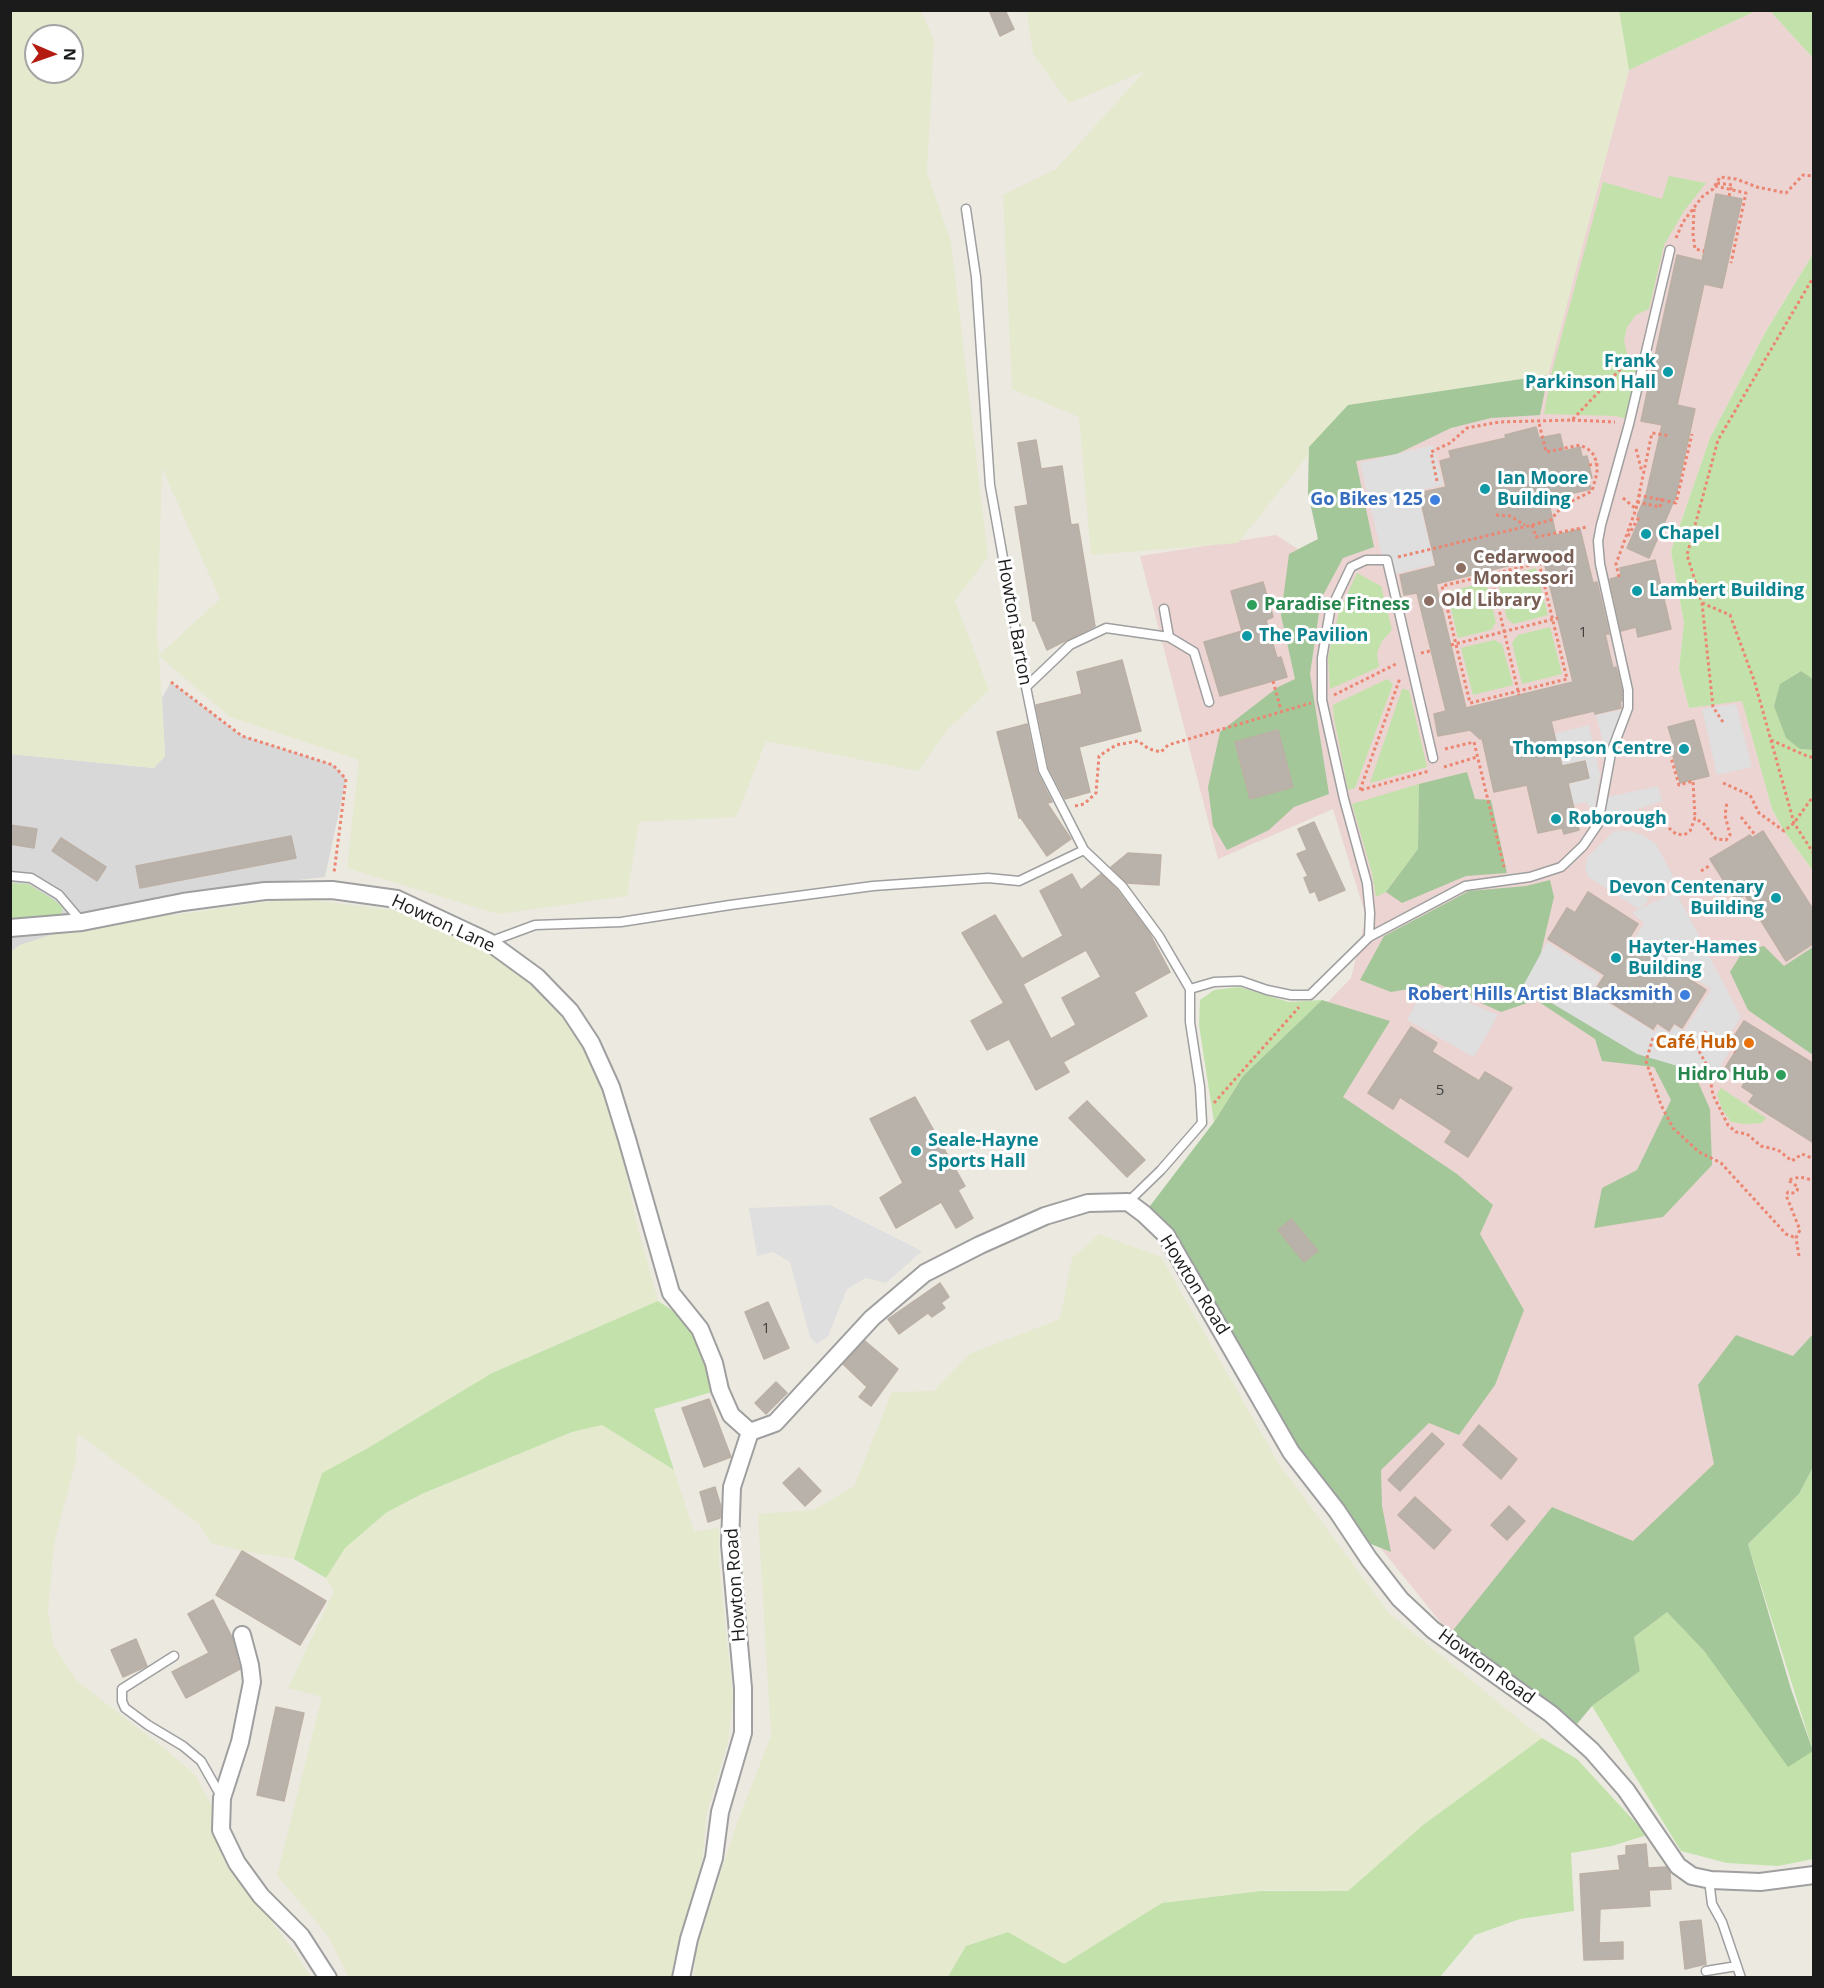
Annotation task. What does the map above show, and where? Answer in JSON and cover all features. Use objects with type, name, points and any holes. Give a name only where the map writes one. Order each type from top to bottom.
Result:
[{"type":"street","name":"Howton Lane","points":[[10,928],[82,922],[183,902],[265,891],[332,890],[397,899],[489,942],[537,977],[570,1011],[591,1043],[611,1087],[671,1293],[700,1329],[714,1363],[720,1390],[730,1415],[750,1432]]},
{"type":"street","points":[[750,1432],[775,1423],[872,1318],[925,1274],[980,1245],[1044,1216],[1088,1203],[1128,1202]]},
{"type":"street","name":"Howton Road","points":[[1128,1202],[1166,1235],[1291,1452],[1337,1511],[1369,1559],[1400,1599],[1433,1630],[1551,1714],[1592,1751],[1626,1790],[1678,1866],[1692,1876],[1709,1880],[1760,1882],[1814,1875]]},
{"type":"street","name":"Howton Road","points":[[681,1977],[689,1939],[714,1858],[720,1812],[743,1733],[743,1688],[730,1544],[732,1487],[750,1432]]},
{"type":"street","points":[[242,1635],[252,1682],[240,1742],[222,1798],[221,1830],[237,1863],[261,1896],[301,1936],[328,1977]]},
{"type":"lane","name":"Howton Barton","points":[[966,209],[976,277],[990,485],[1043,770],[1084,850],[1122,886],[1159,936],[1190,989]]},
{"type":"lane","points":[[1128,1202],[1161,1170],[1202,1123],[1200,1088],[1190,1022],[1190,989],[1214,982],[1241,981],[1291,995],[1310,995],[1369,937],[1466,886],[1530,877],[1561,867],[1583,846],[1598,824],[1611,753],[1628,708],[1628,690],[1600,564],[1598,541],[1629,424],[1670,250]]},
{"type":"lane","points":[[1369,937],[1370,913],[1367,883],[1344,799],[1322,700],[1322,658],[1330,611],[1351,567],[1366,560],[1387,560],[1432,755]]},
{"type":"lane","points":[[1164,609],[1169,637]]},
{"type":"lane","points":[[1026,687],[1070,645],[1106,628],[1169,637],[1194,652],[1209,702]]},
{"type":"lane","points":[[489,942],[535,925],[621,922],[873,886],[988,878],[1019,881],[1084,850]]},
{"type":"lane","points":[[10,876],[31,878],[59,895],[82,922]]},
{"type":"lane","points":[[174,1656],[122,1689],[122,1701],[126,1708],[148,1725],[183,1746],[201,1761],[222,1798]]},
{"type":"lane","points":[[1709,1880],[1712,1904],[1722,1922],[1740,1977]]},
{"type":"lane","points":[[1706,1971],[1737,1966]]},
{"type":"path","points":[[1670,250],[1683,222],[1720,177],[1736,179],[1757,187],[1786,193],[1803,175],[1814,177]]},
{"type":"path","points":[[1716,184],[1732,185],[1729,196]]},
{"type":"path","points":[[1716,184],[1746,193],[1731,263]]},
{"type":"path","points":[[1694,207],[1695,249],[1704,251]]},
{"type":"path","points":[[1723,722],[1713,707],[1702,603],[1687,555],[1718,440],[1814,276]]},
{"type":"path","points":[[1572,420],[1630,358]]},
{"type":"path","points":[[1437,481],[1431,452],[1450,443],[1467,428],[1499,422],[1572,420],[1615,422]]},
{"type":"path","points":[[1387,560],[1551,520],[1566,504],[1592,492],[1597,472],[1594,455],[1580,445],[1546,452],[1539,422]]},
{"type":"path","points":[[1619,577],[1616,564],[1636,509],[1652,433],[1670,436]]},
{"type":"path","points":[[1638,495],[1676,503],[1692,434]]},
{"type":"path","points":[[1589,465],[1597,464]]},
{"type":"path","points":[[1622,497],[1636,509]]},
{"type":"path","points":[[1637,502],[1660,507],[1662,497]]},
{"type":"path","points":[[1496,515],[1510,516],[1526,526]]},
{"type":"path","points":[[1626,538],[1632,532],[1639,517]]},
{"type":"path","points":[[1532,525],[1536,539],[1577,528],[1601,525]]},
{"type":"path","points":[[1539,563],[1442,585],[1454,644],[1471,705],[1567,679],[1539,563],[1540,558]]},
{"type":"path","points":[[1490,573],[1519,693]]},
{"type":"path","points":[[1702,603],[1730,615],[1755,683],[1794,823],[1814,854]]},
{"type":"path","points":[[1454,644],[1558,618]]},
{"type":"path","points":[[1064,809],[1084,804],[1096,794],[1099,756],[1116,745],[1138,741],[1149,749],[1161,752],[1168,745],[1281,710],[1322,700],[1383,672],[1409,657]]},
{"type":"path","points":[[1273,681],[1281,710]]},
{"type":"path","points":[[171,682],[243,736],[333,765],[346,779],[332,890]]},
{"type":"path","points":[[1360,790],[1397,687]]},
{"type":"path","points":[[1771,740],[1809,757],[1814,757]]},
{"type":"path","points":[[1432,755],[1474,742],[1507,880]]},
{"type":"path","points":[[1657,807],[1670,829],[1676,834],[1684,835],[1690,831],[1695,818],[1693,781],[1679,785],[1670,754]]},
{"type":"path","points":[[1344,799],[1360,790],[1477,757]]},
{"type":"path","points":[[1723,783],[1750,795],[1759,813],[1784,831],[1794,823],[1814,795]]},
{"type":"path","points":[[1695,818],[1704,824],[1716,839],[1726,840],[1730,835],[1725,815],[1727,802]]},
{"type":"path","points":[[1741,817],[1756,836]]},
{"type":"path","points":[[1701,871],[1709,866]]},
{"type":"path","points":[[1218,1097],[1310,995]]},
{"type":"path","points":[[1704,1032],[1735,1052]]},
{"type":"path","points":[[1653,1038],[1646,1061],[1661,1105],[1673,1128],[1699,1152],[1721,1163],[1786,1234],[1796,1238]]},
{"type":"path","points":[[1696,1046],[1708,1068],[1713,1095],[1728,1125],[1736,1132],[1747,1134],[1761,1146],[1778,1150],[1792,1161],[1802,1154],[1814,1159]]},
{"type":"path","points":[[1799,1256],[1796,1238],[1800,1230],[1786,1195],[1788,1192],[1797,1191],[1798,1187],[1788,1180],[1800,1177],[1814,1178]]},
{"type":"shaded area","points":[[1756,11],[1770,11],[1813,58],[1813,254],[1766,331],[1710,438],[1671,551],[1684,623],[1679,669],[1689,708],[1742,700],[1772,809],[1784,831],[1813,871],[1813,1467],[1748,1544],[1576,1725],[1450,1634],[1300,1448],[1236,1097],[1351,978],[1366,917],[1333,809],[1218,859],[1140,556],[1276,535],[1298,549],[1318,539],[1308,493],[1309,447],[1548,375],[1629,70]]},
{"type":"shaded area","points":[[1433,445],[1443,485],[1417,491],[1434,564],[1387,576],[1360,463]]},
{"type":"shaded area","points":[[171,682],[242,736],[333,765],[346,779],[325,877],[199,891],[127,906],[129,917],[20,945],[11,952],[10,754],[154,768],[165,756],[162,698]]},
{"type":"shaded area","points":[[1736,704],[1752,767],[1717,775],[1702,709]]},
{"type":"shaded area","points":[[1622,710],[1606,753],[1596,715]]},
{"type":"shaded area","points":[[1589,725],[1600,775],[1595,807],[1589,807],[1586,802],[1559,808],[1566,783],[1589,777],[1585,761],[1562,766],[1554,734]]},
{"type":"shaded area","points":[[1658,786],[1662,801],[1621,815],[1604,818],[1608,797]]},
{"type":"shaded area","points":[[1614,831],[1629,831],[1643,835],[1656,844],[1674,878],[1646,894],[1648,901],[1641,908],[1676,892],[1741,1017],[1727,1039],[1734,1044],[1718,1070],[1698,1072],[1637,1054],[1523,986],[1547,942],[1601,976],[1591,993],[1655,1032],[1658,1027],[1670,1033],[1675,1026],[1684,1031],[1711,989],[1634,940],[1644,923],[1632,913],[1639,909],[1588,877],[1585,867],[1587,857]]},
{"type":"shaded area","points":[[1437,989],[1498,1015],[1474,1057],[1407,1020],[1422,991]]},
{"type":"shaded area","points":[[830,1205],[922,1251],[886,1283],[866,1278],[847,1289],[828,1336],[817,1344],[810,1337],[790,1262],[773,1252],[757,1256],[749,1208]]},
{"type":"green space","points":[[1619,10],[1756,10],[1756,11],[1629,70]]},
{"type":"green space","points":[[10,11],[921,11],[934,40],[927,172],[951,242],[988,557],[955,601],[989,690],[947,730],[918,771],[766,741],[736,817],[639,822],[627,896],[498,914],[347,868],[359,760],[230,717],[159,656],[165,756],[154,768],[11,754]],"holes":[[[162,468],[220,599],[159,655],[157,635]]]},
{"type":"green space","points":[[1027,11],[1619,11],[1629,70],[1548,375],[1348,405],[1238,543],[1091,555],[1079,417],[1012,389],[1003,195],[1056,169],[1145,71],[1069,103],[1033,54]]},
{"type":"green space","points":[[1770,11],[1813,11],[1813,58]]},
{"type":"green space","points":[[1669,176],[1706,183],[1684,211],[1664,245],[1649,309],[1636,315],[1627,327],[1624,341],[1627,354],[1640,363],[1627,419],[1616,416],[1544,414],[1551,375],[1603,182],[1662,199]]},
{"type":"green space","points":[[1813,254],[1813,679],[1800,671],[1781,684],[1774,706],[1800,749],[1813,750],[1813,871],[1784,831],[1772,809],[1742,701],[1689,708],[1679,669],[1684,623],[1671,551],[1710,438],[1766,331]]},
{"type":"green space","points":[[1548,375],[1540,415],[1491,418],[1451,428],[1397,454],[1356,461],[1374,547],[1343,558],[1321,599],[1310,674],[1329,794],[1294,807],[1269,830],[1227,850],[1213,826],[1208,787],[1220,732],[1278,687],[1295,679],[1281,615],[1289,554],[1318,539],[1308,493],[1309,447],[1348,405]]},
{"type":"green space","points":[[1536,568],[1548,615],[1514,624],[1507,619],[1497,578]]},
{"type":"green space","points":[[1357,573],[1381,586],[1392,630],[1382,641],[1377,653],[1379,667],[1330,689],[1328,657],[1339,612]]},
{"type":"green space","points":[[1486,582],[1496,622],[1491,630],[1458,638],[1447,592]]},
{"type":"green space","points":[[1550,627],[1562,674],[1522,684],[1512,643],[1518,635]]},
{"type":"green space","points":[[1494,640],[1502,644],[1513,685],[1473,695],[1461,648]]},
{"type":"green space","points":[[1801,671],[1813,679],[1813,750],[1800,749],[1786,738],[1774,706],[1780,684]]},
{"type":"green space","points":[[1387,679],[1393,684],[1355,788],[1348,790],[1333,705]]},
{"type":"green space","points":[[1402,689],[1409,690],[1427,767],[1370,783]]},
{"type":"green space","points":[[1467,772],[1475,799],[1491,800],[1507,873],[1466,876],[1402,903],[1386,892],[1418,849],[1419,784]]},
{"type":"green space","points":[[1419,784],[1418,849],[1386,892],[1376,897],[1372,873],[1352,804]]},
{"type":"green space","points":[[1550,880],[1554,897],[1539,961],[1689,1062],[1710,1109],[1712,1165],[1663,1217],[1594,1228],[1602,1188],[1637,1170],[1671,1100],[1654,1067],[1602,1061],[1595,1039],[1536,1000],[1501,1012],[1439,984],[1391,992],[1360,980],[1384,936],[1469,891],[1526,886]]},
{"type":"green space","points":[[10,883],[28,884],[54,900],[63,908],[61,915],[11,919]]},
{"type":"green space","points":[[294,898],[401,911],[436,924],[491,951],[533,984],[569,1026],[593,1063],[611,1106],[638,1228],[658,1301],[492,1373],[322,1473],[294,1559],[242,1551],[211,1543],[199,1524],[77,1433],[76,1459],[54,1545],[48,1610],[53,1645],[77,1681],[195,1775],[212,1806],[218,1845],[229,1865],[311,1977],[11,1977],[10,952],[20,945],[53,934],[129,917],[173,915]]},
{"type":"green space","points":[[1764,946],[1784,966],[1813,947],[1813,1055],[1748,1010],[1730,972],[1743,951]]},
{"type":"green space","points":[[1239,987],[1289,1002],[1322,1000],[1243,1076],[1214,1122],[1199,1025],[1200,1000],[1214,990]]},
{"type":"green space","points":[[1322,1000],[1390,1021],[1343,1097],[1457,1174],[1493,1205],[1480,1234],[1524,1310],[1495,1385],[1459,1435],[1429,1423],[1381,1470],[1382,1506],[1391,1552],[1371,1544],[1296,1450],[1174,1231],[1151,1211],[1150,1206],[1214,1122],[1243,1076]]},
{"type":"green space","points":[[1721,1088],[1766,1118],[1762,1123],[1731,1122],[1722,1109],[1717,1094]]},
{"type":"green space","points":[[1099,1234],[1161,1257],[1279,1464],[1389,1613],[1542,1738],[1423,1825],[1348,1891],[1267,1890],[1162,1903],[1064,1964],[1008,1932],[966,1946],[947,1977],[694,1978],[696,1949],[738,1820],[771,1736],[758,1514],[814,1510],[854,1486],[892,1392],[934,1391],[969,1354],[1060,1319],[1072,1258]]},
{"type":"green space","points":[[658,1301],[675,1312],[692,1334],[706,1358],[712,1392],[654,1409],[674,1470],[602,1425],[572,1432],[424,1493],[387,1512],[345,1548],[326,1578],[294,1559],[322,1473],[492,1373]]},
{"type":"green space","points":[[1813,1334],[1813,1467],[1799,1494],[1748,1544],[1791,1689],[1813,1751],[1788,1767],[1705,1652],[1667,1612],[1634,1637],[1640,1671],[1592,1706],[1576,1725],[1450,1634],[1552,1507],[1633,1541],[1714,1464],[1698,1385],[1736,1335],[1793,1356]]},
{"type":"green space","points":[[602,1425],[674,1470],[694,1532],[719,1528],[719,1565],[733,1697],[728,1742],[707,1812],[702,1861],[673,1977],[349,1977],[328,1936],[277,1875],[322,1697],[288,1688],[334,1591],[326,1578],[345,1548],[387,1512],[424,1493],[572,1432]]},
{"type":"green space","points":[[1813,1467],[1813,1751],[1748,1544],[1799,1494]]},
{"type":"green space","points":[[1667,1612],[1705,1652],[1813,1751],[1813,1859],[1778,1866],[1727,1863],[1681,1851],[1592,1706],[1640,1671],[1634,1637]]},
{"type":"green space","points":[[1542,1738],[1577,1759],[1647,1835],[1612,1846],[1571,1853],[1574,1911],[1520,1919],[1475,1935],[1440,1977],[947,1978],[966,1946],[1008,1932],[1064,1964],[1162,1903],[1261,1891],[1348,1891],[1423,1825]]},
{"type":"building","points":[[989,10],[1005,10],[1014,29],[1000,36]]},
{"type":"building","name":"Frank Parkinson Hall","points":[[1716,194],[1742,199],[1722,288],[1704,284],[1677,405],[1695,409],[1676,496],[1649,558],[1627,548],[1640,518],[1637,516],[1646,495],[1662,425],[1641,421],[1677,255],[1702,261]]},
{"type":"building","points":[[1536,427],[1539,438],[1560,434],[1564,451],[1580,447],[1582,457],[1587,456],[1592,478],[1588,479],[1591,489],[1548,499],[1556,535],[1580,529],[1593,583],[1597,582],[1609,634],[1605,634],[1613,668],[1616,667],[1622,701],[1620,701],[1621,708],[1595,714],[1594,711],[1551,721],[1562,766],[1585,761],[1589,778],[1568,783],[1579,830],[1564,834],[1562,828],[1538,833],[1527,785],[1494,792],[1482,738],[1480,739],[1470,730],[1438,736],[1434,714],[1446,711],[1417,593],[1404,595],[1400,575],[1436,566],[1419,493],[1446,487],[1440,461],[1451,458],[1449,451],[1506,438],[1505,435]],"holes":[[[1543,557],[1573,682],[1466,708],[1436,584]]]},
{"type":"building","points":[[1036,440],[1041,469],[1062,466],[1071,525],[1078,524],[1095,626],[1047,650],[1035,621],[1033,621],[1015,507],[1028,505],[1018,443]]},
{"type":"building","name":"Lambert Building","points":[[1655,560],[1671,629],[1638,637],[1636,627],[1621,631],[1610,579],[1621,576],[1620,568]]},
{"type":"building","name":"The Pavilion","points":[[1263,582],[1273,617],[1266,620],[1277,658],[1281,657],[1287,677],[1220,696],[1204,642],[1242,631],[1231,591]]},
{"type":"building","points":[[1122,660],[1141,731],[1079,747],[1090,792],[1065,799],[1049,768],[1036,705],[1082,694],[1077,672]]},
{"type":"building","name":"Thompson Centre","points":[[1694,720],[1709,776],[1680,783],[1668,727]]},
{"type":"building","points":[[1027,724],[1037,772],[1052,802],[1047,803],[1071,839],[1047,856],[1019,818],[997,732]]},
{"type":"building","points":[[1278,730],[1293,787],[1250,799],[1235,742]]},
{"type":"building","points":[[1314,822],[1345,890],[1319,901],[1315,891],[1310,893],[1304,878],[1308,876],[1297,854],[1307,850],[1298,829]]},
{"type":"building","points":[[10,825],[37,829],[34,848],[10,844]]},
{"type":"building","name":"Devon Centenary Building","points":[[1763,831],[1814,911],[1814,943],[1786,961],[1745,895],[1736,900],[1710,859],[1750,835],[1752,838]]},
{"type":"building","points":[[291,836],[296,858],[140,888],[136,866]]},
{"type":"building","points":[[61,838],[106,867],[97,881],[52,851]]},
{"type":"building","points":[[1128,853],[1161,855],[1159,885],[1127,883],[1111,867]]},
{"type":"building","points":[[1072,874],[1081,890],[1101,874],[1117,890],[1150,934],[1170,972],[1134,992],[1147,1016],[1063,1062],[1069,1072],[1036,1090],[1009,1039],[987,1050],[971,1021],[1004,1003],[962,933],[995,915],[1022,959],[1063,936],[1040,891]],"holes":[[[1086,950],[1101,977],[1062,998],[1076,1025],[1051,1039],[1023,984]]]},
{"type":"building","name":"Hayter-Hames Building","points":[[1588,892],[1638,924],[1628,940],[1706,990],[1682,1028],[1674,1023],[1669,1031],[1657,1023],[1653,1029],[1594,992],[1605,975],[1548,939],[1567,908],[1575,913]]},
{"type":"building","points":[[1744,1021],[1814,1064],[1814,1143],[1749,1102],[1754,1095],[1742,1087],[1745,1081],[1725,1068],[1741,1043],[1733,1038]]},
{"type":"building","points":[[1411,1027],[1437,1043],[1432,1052],[1479,1081],[1485,1072],[1512,1088],[1468,1157],[1445,1142],[1452,1131],[1400,1097],[1393,1109],[1368,1093]]},
{"type":"building","name":"Seale-Hayne Sports Hall","points":[[915,1097],[965,1186],[958,1190],[973,1218],[956,1228],[941,1202],[896,1228],[880,1198],[903,1183],[870,1119]]},
{"type":"building","points":[[1087,1101],[1145,1160],[1127,1177],[1069,1118]]},
{"type":"building","points":[[1291,1219],[1318,1251],[1304,1262],[1278,1230]]},
{"type":"building","points":[[940,1283],[949,1297],[941,1303],[945,1308],[932,1317],[928,1313],[899,1334],[888,1319]]},
{"type":"building","points":[[768,1302],[789,1348],[764,1359],[745,1312]]},
{"type":"building","points":[[865,1341],[898,1369],[871,1406],[859,1397],[867,1387],[843,1364]]},
{"type":"building","points":[[776,1382],[787,1393],[766,1414],[755,1403]]},
{"type":"building","points":[[709,1399],[731,1457],[704,1467],[682,1408]]},
{"type":"building","points":[[1479,1425],[1517,1459],[1501,1479],[1463,1445]]},
{"type":"building","points":[[1432,1433],[1444,1444],[1400,1491],[1388,1480]]},
{"type":"building","points":[[799,1468],[821,1491],[805,1506],[783,1483]]},
{"type":"building","points":[[715,1487],[721,1507],[720,1518],[708,1522],[700,1492]]},
{"type":"building","points":[[1415,1497],[1451,1530],[1434,1549],[1398,1515]]},
{"type":"building","points":[[1509,1506],[1525,1521],[1507,1540],[1491,1525]]},
{"type":"building","points":[[242,1551],[326,1601],[300,1645],[216,1595]]},
{"type":"building","points":[[213,1600],[232,1637],[240,1669],[186,1698],[172,1672],[209,1653],[188,1614]]},
{"type":"building","points":[[136,1639],[147,1666],[123,1677],[111,1650]]},
{"type":"building","points":[[276,1707],[304,1713],[284,1801],[257,1795]]},
{"type":"building","points":[[1646,1844],[1648,1868],[1666,1867],[1670,1872],[1671,1889],[1649,1890],[1650,1906],[1600,1909],[1599,1943],[1623,1942],[1623,1959],[1584,1960],[1580,1874],[1620,1870],[1618,1856],[1626,1855],[1626,1846]]},
{"type":"building","points":[[1701,1920],[1706,1964],[1685,1969],[1680,1922]]},
{"type":"place","name":"Frank Parkinson Hall","points":[[1668,372]]},
{"type":"place","name":"Ian Moore Building","points":[[1485,489]]},
{"type":"place","name":"Go Bikes 125","points":[[1435,500]]},
{"type":"place","name":"Chapel","points":[[1646,534]]},
{"type":"place","name":"Cedarwood Montessori","points":[[1461,568]]},
{"type":"place","name":"Lambert Building","points":[[1637,591]]},
{"type":"place","name":"Old Library","points":[[1429,601]]},
{"type":"place","name":"Paradise Fitness","points":[[1252,605]]},
{"type":"place","name":"The Pavilion","points":[[1247,636]]},
{"type":"place","name":"Thompson Centre","points":[[1684,749]]},
{"type":"place","name":"Roborough","points":[[1556,819]]},
{"type":"place","name":"Devon Centenary Building","points":[[1776,898]]},
{"type":"place","name":"Hayter-Hames Building","points":[[1616,958]]},
{"type":"place","name":"Robert Hills Artist Blacksmith","points":[[1685,995]]},
{"type":"place","name":"Café Hub","points":[[1749,1043]]},
{"type":"place","name":"Hidro Hub","points":[[1781,1075]]},
{"type":"place","name":"Seale-Hayne Sports Hall","points":[[916,1151]]}]
